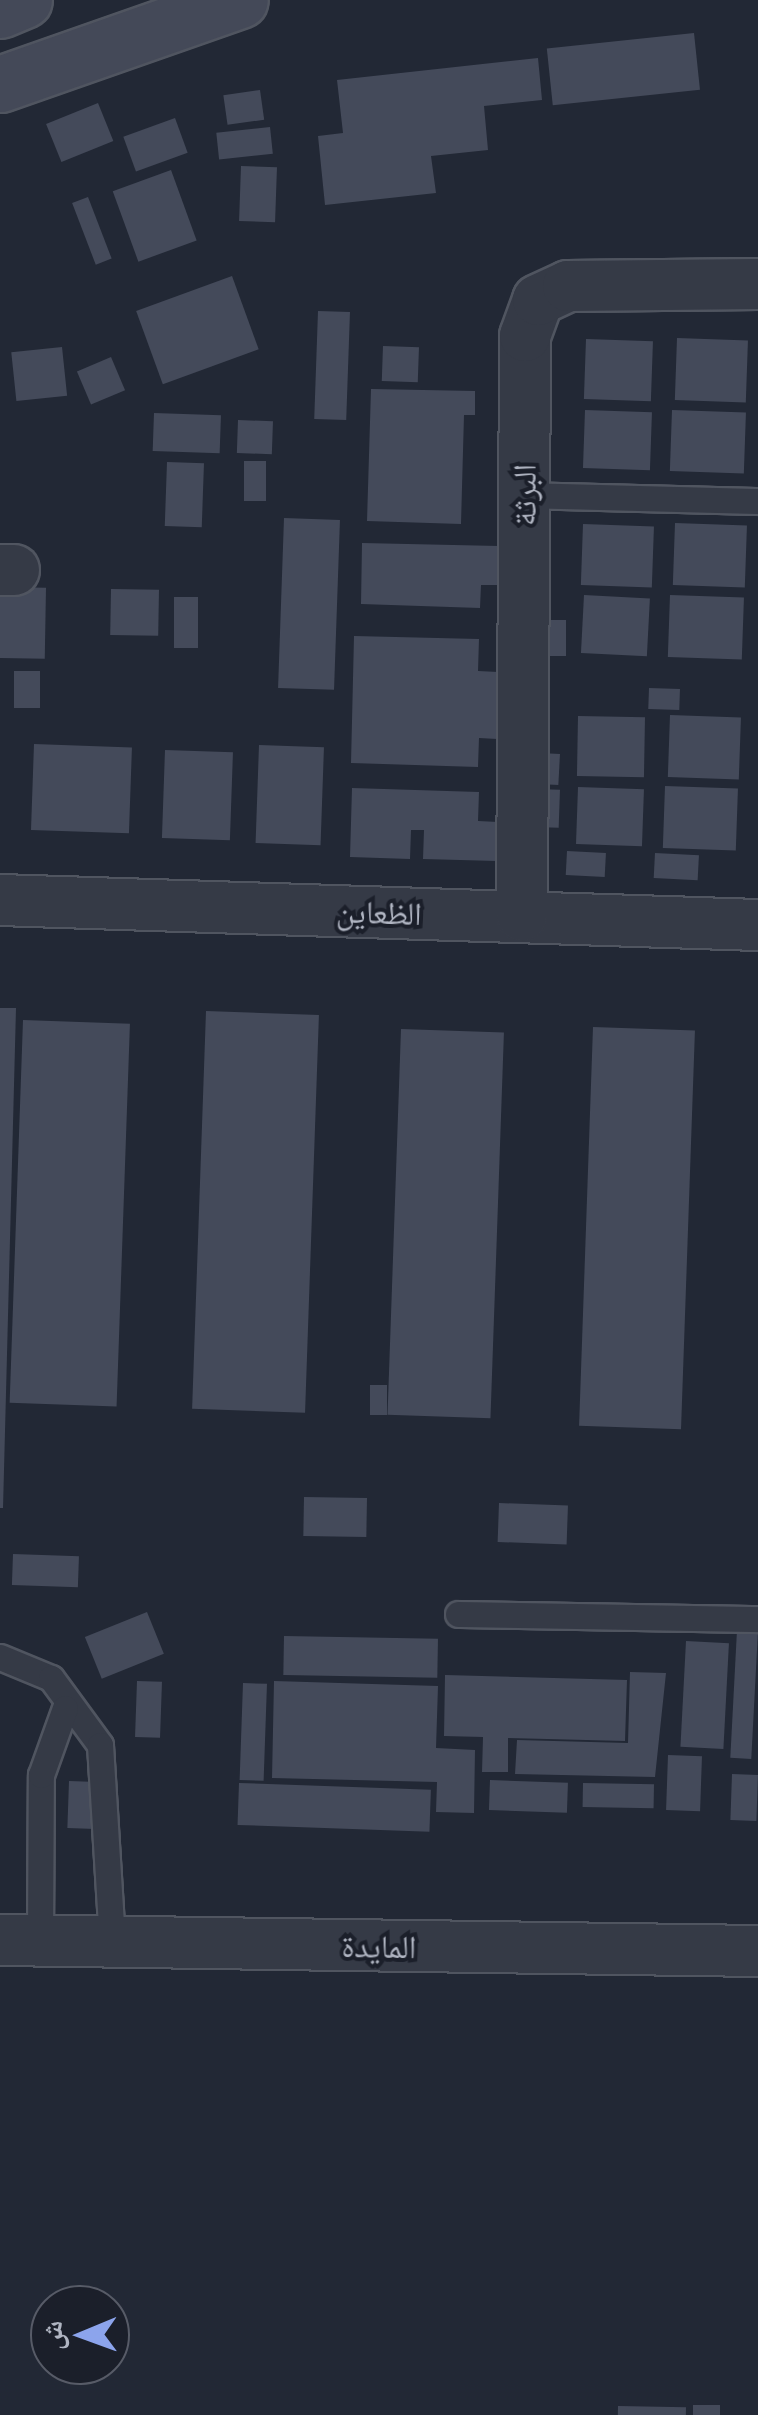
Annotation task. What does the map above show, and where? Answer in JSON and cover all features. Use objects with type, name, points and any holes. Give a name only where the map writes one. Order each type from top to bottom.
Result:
[{"type":"main road","points":[[0,10],[24,0]]},
{"type":"main road","points":[[0,84],[240,0]]},
{"type":"street","name":"البرثة","points":[[522,916],[525,336],[538,300],[568,286],[758,284]]},
{"type":"street","name":"الظعاين","points":[[0,900],[758,925]]},
{"type":"street","name":"المايدة","points":[[20,1940],[758,1951]]},
{"type":"lane","points":[[524,495],[758,501]]},
{"type":"lane","points":[[458,1614],[758,1619]]},
{"type":"lane","points":[[0,1657],[40,1668],[64,1708],[91,1730],[105,1762],[112,1942]]},
{"type":"lane","points":[[20,1940],[41,1775],[64,1708]]},
{"type":"building","points":[[694,33],[700,90],[553,105],[547,48]]},
{"type":"building","points":[[538,58],[542,100],[484,106],[488,150],[431,156],[436,193],[325,205],[318,136],[343,133],[337,80]]},
{"type":"building","points":[[260,90],[264,120],[228,125],[223,95]]},
{"type":"building","points":[[98,103],[113,141],[61,162],[46,124]]},
{"type":"building","points":[[175,118],[188,153],[136,172],[123,137]]},
{"type":"building","points":[[270,127],[273,154],[219,159],[216,133]]},
{"type":"building","points":[[241,166],[277,167],[275,222],[239,221]]},
{"type":"building","points":[[171,170],[197,240],[138,262],[113,191]]},
{"type":"building","points":[[88,197],[112,259],[96,265],[72,203]]},
{"type":"building","points":[[232,276],[259,349],[163,384],[136,311]]},
{"type":"building","points":[[318,311],[350,312],[346,420],[314,419]]},
{"type":"building","points":[[677,338],[748,340],[746,402],[675,400]]},
{"type":"building","points":[[586,339],[653,341],[651,401],[584,399]]},
{"type":"building","points":[[383,346],[419,347],[418,382],[382,381]]},
{"type":"building","points":[[62,347],[67,396],[16,401],[11,352]]},
{"type":"building","points":[[111,357],[125,390],[91,405],[77,371]]},
{"type":"building","points":[[371,389],[475,391],[475,415],[464,415],[461,524],[367,521]]},
{"type":"building","points":[[585,410],[652,412],[650,470],[583,468]]},
{"type":"building","points":[[672,410],[746,413],[744,474],[670,471]]},
{"type":"building","points":[[154,413],[221,415],[220,453],[153,451]]},
{"type":"building","points":[[238,420],[273,421],[272,454],[237,453]]},
{"type":"building","points":[[244,461],[266,461],[266,501],[244,501]]},
{"type":"building","points":[[167,462],[204,463],[202,527],[165,526]]},
{"type":"building","points":[[284,518],[340,520],[334,690],[278,688]]},
{"type":"building","points":[[675,523],[747,526],[745,587],[673,585]]},
{"type":"building","points":[[583,524],[654,526],[652,587],[581,585]]},
{"type":"building","points":[[362,543],[499,546],[497,585],[481,585],[480,608],[361,604]]},
{"type":"building","points":[[0,587],[46,588],[45,659],[0,658]]},
{"type":"building","points":[[111,589],[159,590],[158,636],[110,635]]},
{"type":"building","points":[[584,595],[650,598],[647,656],[581,653]]},
{"type":"building","points":[[670,595],[744,598],[742,660],[668,657]]},
{"type":"building","points":[[174,597],[198,597],[198,648],[174,648]]},
{"type":"building","points":[[549,620],[566,620],[566,656],[549,656]]},
{"type":"building","points":[[354,636],[479,639],[478,671],[498,672],[497,739],[479,738],[478,767],[351,763]]},
{"type":"building","points":[[14,671],[40,671],[40,708],[14,708]]},
{"type":"building","points":[[649,688],[680,689],[679,710],[648,709]]},
{"type":"building","points":[[670,715],[741,717],[739,779],[668,777]]},
{"type":"building","points":[[578,716],[645,717],[644,777],[577,776]]},
{"type":"building","points":[[34,744],[132,747],[129,833],[31,830]]},
{"type":"building","points":[[259,745],[324,747],[321,845],[256,843]]},
{"type":"building","points":[[165,750],[233,752],[230,840],[162,838]]},
{"type":"building","points":[[540,753],[560,754],[558,785],[538,784]]},
{"type":"building","points":[[665,786],[738,789],[736,851],[663,848]]},
{"type":"building","points":[[578,787],[644,789],[642,846],[576,844]]},
{"type":"building","points":[[352,788],[479,792],[478,821],[498,822],[497,861],[423,859],[424,830],[411,830],[410,859],[350,857]]},
{"type":"building","points":[[536,789],[560,790],[559,828],[535,827]]},
{"type":"building","points":[[567,851],[606,853],[605,877],[566,875]]},
{"type":"building","points":[[655,853],[699,855],[698,880],[654,878]]},
{"type":"building","points":[[0,1008],[16,1008],[3,1508],[0,1508]]},
{"type":"building","points":[[206,1011],[319,1015],[305,1413],[192,1409]]},
{"type":"building","points":[[23,1020],[130,1024],[117,1407],[10,1403]]},
{"type":"building","points":[[593,1027],[695,1031],[681,1429],[579,1426]]},
{"type":"building","points":[[401,1029],[504,1033],[490,1418],[388,1415]]},
{"type":"building","points":[[370,1385],[387,1385],[387,1415],[370,1415]]},
{"type":"building","points":[[304,1497],[367,1498],[366,1537],[303,1536]]},
{"type":"building","points":[[499,1503],[568,1505],[567,1544],[498,1542]]},
{"type":"building","points":[[13,1554],[79,1556],[78,1587],[12,1585]]},
{"type":"building","points":[[147,1612],[164,1654],[102,1679],[85,1637]]},
{"type":"building","points":[[737,1630],[758,1631],[751,1759],[730,1758]]},
{"type":"building","points":[[284,1636],[438,1639],[437,1678],[283,1675]]},
{"type":"building","points":[[686,1641],[729,1643],[723,1749],[680,1747]]},
{"type":"building","points":[[630,1672],[666,1673],[655,1777],[515,1774],[517,1740],[628,1743]]},
{"type":"building","points":[[445,1675],[627,1680],[625,1741],[508,1738],[508,1772],[482,1772],[483,1737],[444,1736]]},
{"type":"building","points":[[137,1681],[162,1682],[160,1738],[135,1737]]},
{"type":"building","points":[[274,1681],[438,1686],[436,1748],[475,1750],[474,1813],[436,1812],[437,1782],[272,1778]]},
{"type":"building","points":[[243,1683],[267,1684],[264,1781],[240,1780]]},
{"type":"building","points":[[668,1755],[702,1756],[700,1811],[666,1810]]},
{"type":"building","points":[[732,1774],[758,1775],[756,1821],[730,1820]]},
{"type":"building","points":[[490,1780],[568,1783],[567,1813],[489,1810]]},
{"type":"building","points":[[69,1781],[97,1782],[95,1829],[67,1828]]},
{"type":"building","points":[[239,1783],[431,1790],[429,1832],[238,1825]]},
{"type":"building","points":[[583,1783],[654,1784],[654,1808],[583,1807]]},
{"type":"building","points":[[693,2405],[720,2405],[720,2415],[693,2415]]},
{"type":"building","points":[[618,2406],[686,2407],[686,2415],[618,2415]]}]
